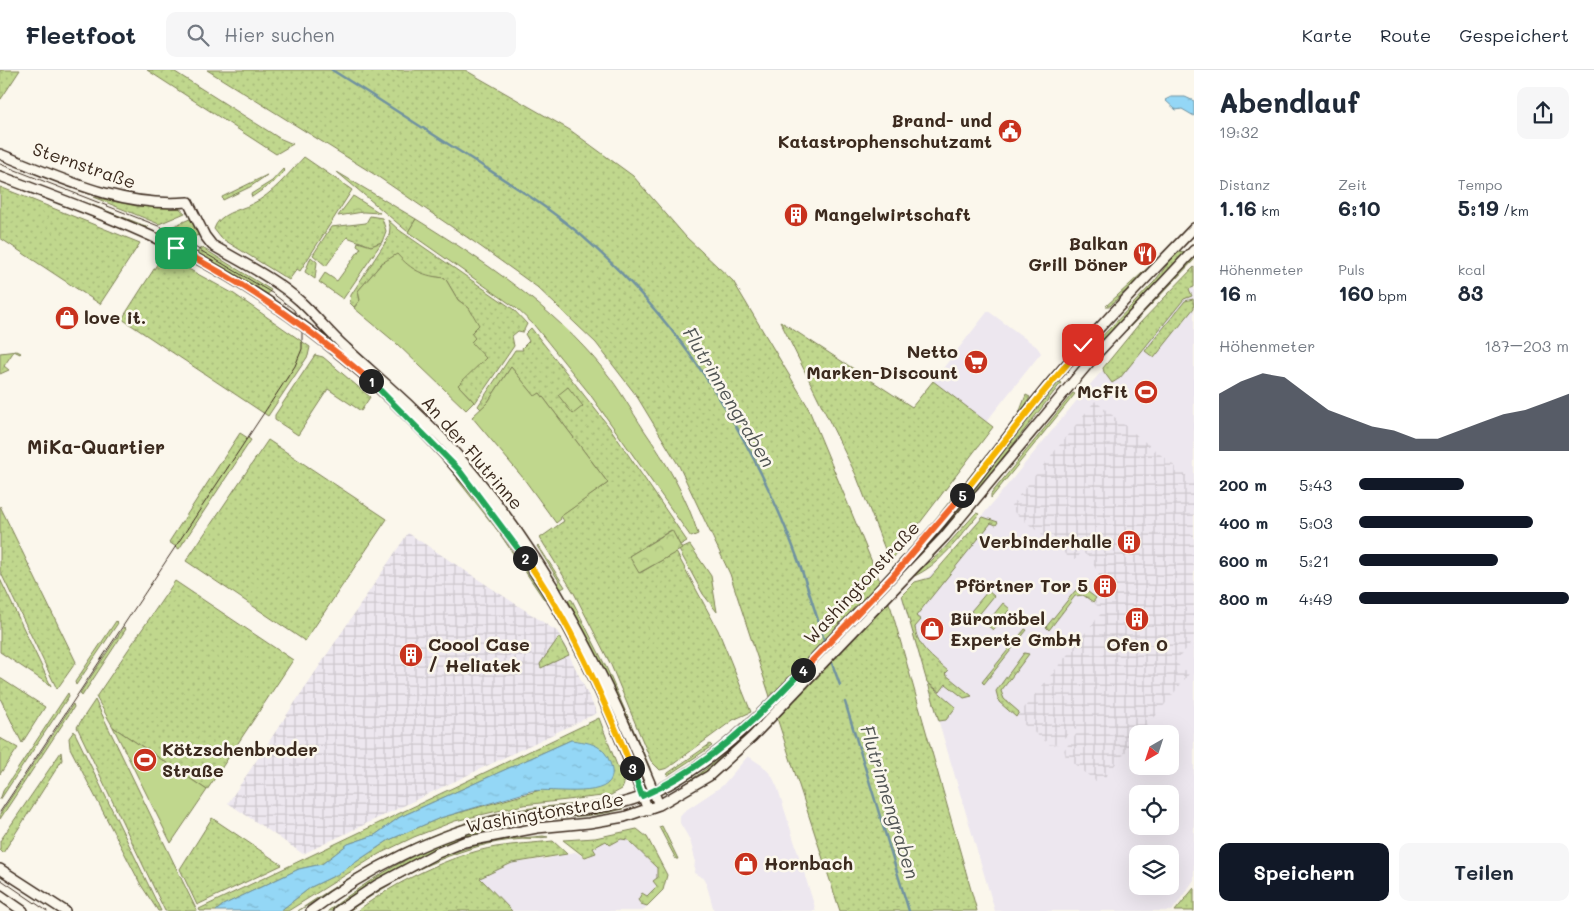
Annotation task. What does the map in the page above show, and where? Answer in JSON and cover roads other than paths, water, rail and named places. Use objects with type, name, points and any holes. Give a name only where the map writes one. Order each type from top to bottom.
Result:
[{"type":"main road","name":"Sternstraße","points":[[0,154],[109,196],[152,203],[188,202]]},
{"type":"main road","name":"An der Flutrinne","points":[[0,176],[140,232],[183,252],[229,278],[318,338],[374,384],[446,454],[492,511],[554,602],[605,703],[648,810]]},
{"type":"main road","name":"An der Flutrinne","points":[[188,202],[207,240],[301,302],[325,328],[438,434],[500,507],[532,552],[580,631],[618,707],[659,805]]},
{"type":"main road","name":"Washingtonstraße","points":[[311,911],[406,853],[475,826],[536,813],[593,809],[642,796],[690,772],[721,749],[762,712],[893,576],[942,520],[1069,361],[1194,228]]},
{"type":"main road","name":"Washingtonstraße","points":[[338,911],[377,885],[435,854],[464,842],[537,828],[606,821],[648,810],[709,776],[766,723],[963,516],[1093,358],[1194,250]]},
{"type":"main road","points":[[0,869],[65,911]]},
{"type":"main road","points":[[0,896],[23,911]]},
{"type":"water","points":[[1171,97],[1185,97],[1194,101],[1194,116],[1182,109],[1176,110],[1165,100]]},
{"type":"water","points":[[571,740],[592,744],[605,753],[612,773],[609,782],[600,788],[586,791],[531,791],[440,818],[389,840],[338,874],[311,887],[280,911],[216,911],[223,905],[299,869],[322,864],[348,844],[375,835],[400,817]]},
{"type":"waterway","name":"Flutrinnengraben","points":[[332,70],[502,178],[556,215],[581,235],[615,267],[647,301],[704,374],[751,454],[772,496],[795,552],[825,643]]},
{"type":"waterway","name":"Flutrinnengraben","points":[[830,658],[840,685]]},
{"type":"waterway","name":"Flutrinnengraben","points":[[845,702],[909,911]]},
{"type":"tram line","points":[[0,164],[161,227],[272,293],[294,310],[302,326],[302,349],[295,366],[0,812]]},
{"type":"tram line","points":[[0,879],[47,911]]},
{"type":"place","name":"Brand- und Katastrophenschutzamt","points":[[1010,131]]},
{"type":"place","name":"Mangelwirtschaft","points":[[796,215]]},
{"type":"place","name":"Balkan Grill Döner","points":[[1145,254]]},
{"type":"place","name":"love it.","points":[[67,318]]},
{"type":"place","name":"Netto Marken-Discount","points":[[976,362]]},
{"type":"place","name":"McFit","points":[[1146,392]]},
{"type":"place","name":"Verbinderhalle","points":[[1129,542]]},
{"type":"place","name":"Pförtner Tor 5","points":[[1105,586]]},
{"type":"place","name":"Ofen 0","points":[[1137,619]]},
{"type":"place","name":"Büromöbel Experte GmbH","points":[[932,629]]},
{"type":"place","name":"Coool Case / Heliatek","points":[[411,655]]},
{"type":"place","name":"Kötzschenbroder Straße","points":[[145,760]]},
{"type":"place","name":"Hornbach","points":[[746,864]]},
{"type":"district","name":"MiKa-Quartier","points":[[96,447]]}]
